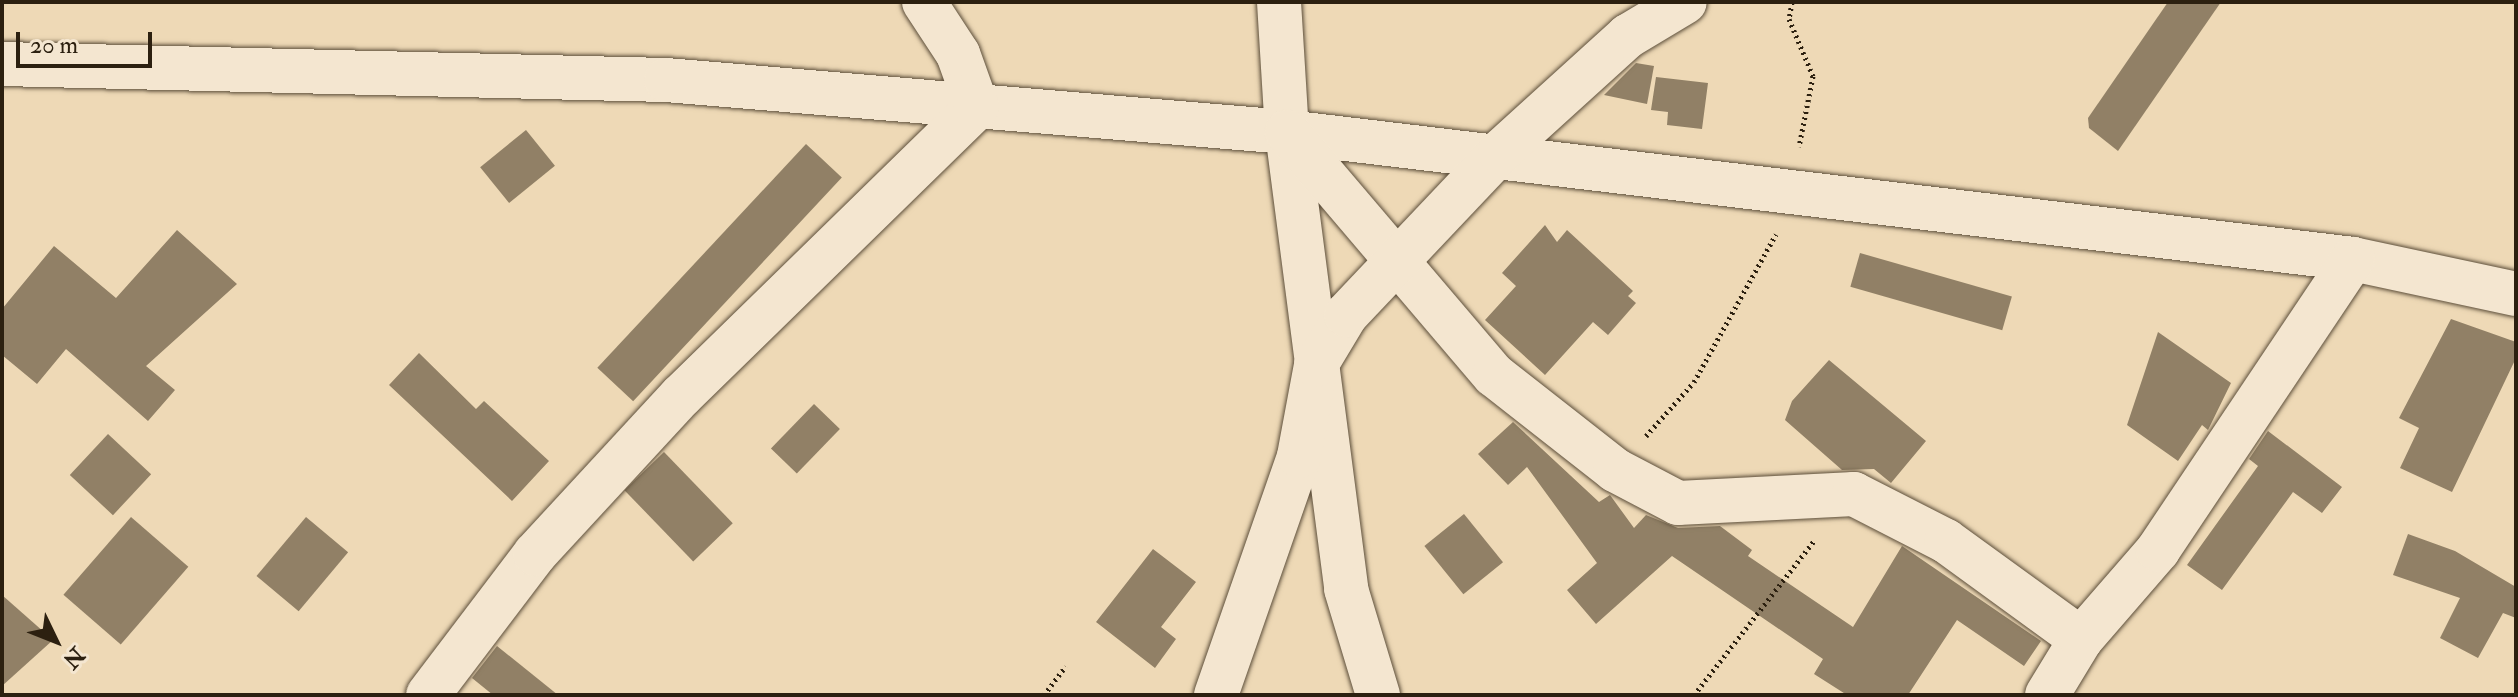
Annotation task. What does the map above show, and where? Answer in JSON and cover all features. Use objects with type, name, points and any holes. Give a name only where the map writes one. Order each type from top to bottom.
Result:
[{"type":"street","points":[[924,2],[958,54],[977,107]]},
{"type":"street","points":[[1279,2],[1287,132],[1346,589],[1378,695]]},
{"type":"street","points":[[1216,695],[1299,456],[1316,365],[1346,315],[1500,152],[1628,36],[1685,2]]},
{"type":"street","points":[[2,64],[547,74],[1287,132],[1500,152],[1791,194],[2353,259],[2516,294]]},
{"type":"street","points":[[428,695],[535,554],[681,396],[977,107]]},
{"type":"street","points":[[1287,132],[1348,198],[1393,263],[1494,375],[1615,470],[1678,503],[1854,494],[1946,541],[2081,639]]},
{"type":"street","points":[[2047,695],[2081,639],[2158,550],[2353,259]]},
{"type":"path","points":[[1615,470],[1694,382],[1771,247],[1791,194],[1813,76],[1789,19],[1792,2]]},
{"type":"path","points":[[1694,695],[1854,494]]},
{"type":"path","points":[[1044,695],[1066,666]]},
{"type":"building","points":[[2168,2],[2221,2],[2118,151],[2089,128],[2088,118]]},
{"type":"building","points":[[1636,63],[1654,66],[1647,104],[1604,95]]},
{"type":"building","points":[[1656,77],[1708,83],[1702,129],[1667,125],[1668,112],[1651,110]]},
{"type":"building","points":[[526,130],[555,166],[509,203],[480,167]]},
{"type":"building","points":[[806,144],[842,177],[633,401],[597,368]]},
{"type":"building","points":[[1545,225],[1557,242],[1567,230],[1633,291],[1628,296],[1636,303],[1608,335],[1593,322],[1545,375],[1485,320],[1516,286],[1502,273]]},
{"type":"building","points":[[177,230],[237,284],[146,366],[175,390],[148,421],[66,349],[37,384],[2,355],[2,309],[54,246],[116,298]]},
{"type":"building","points":[[1860,253],[2012,297],[2002,330],[1850,287]]},
{"type":"building","points":[[2451,319],[2516,342],[2516,358],[2452,492],[2400,468],[2419,428],[2399,418]]},
{"type":"building","points":[[2158,332],[2231,383],[2208,430],[2202,425],[2178,461],[2127,425]]},
{"type":"building","points":[[419,353],[476,409],[484,401],[549,461],[512,501],[389,385]]},
{"type":"building","points":[[1829,360],[1926,441],[1891,483],[1874,469],[1842,470],[1785,420],[1792,401]]},
{"type":"building","points":[[814,404],[840,429],[797,474],[771,449]]},
{"type":"building","points":[[1513,422],[1599,502],[1610,495],[1634,528],[1646,515],[1678,528],[1720,526],[1752,550],[1748,556],[1853,627],[1902,546],[2041,641],[2024,666],[1957,620],[1908,695],[1847,695],[1814,674],[1823,659],[1672,556],[1596,624],[1567,590],[1597,563],[1527,467],[1508,485],[1478,454]]},
{"type":"building","points":[[2268,431],[2342,487],[2322,513],[2293,492],[2222,590],[2187,565],[2258,466],[2249,459]]},
{"type":"building","points":[[108,434],[151,474],[113,515],[70,475]]},
{"type":"building","points":[[664,452],[733,523],[693,561],[624,490]]},
{"type":"building","points":[[1464,514],[1503,562],[1463,594],[1424,546]]},
{"type":"building","points":[[131,517],[188,567],[121,645],[63,595]]},
{"type":"building","points":[[306,517],[348,552],[299,611],[257,576]]},
{"type":"building","points":[[2408,534],[2455,551],[2516,587],[2516,618],[2503,613],[2478,658],[2440,638],[2460,598],[2393,575]]},
{"type":"building","points":[[1153,549],[1196,582],[1161,627],[1176,639],[1155,668],[1096,622]]},
{"type":"building","points":[[2,595],[53,640],[2,686]]},
{"type":"building","points":[[497,646],[558,695],[493,695],[472,678]]}]
